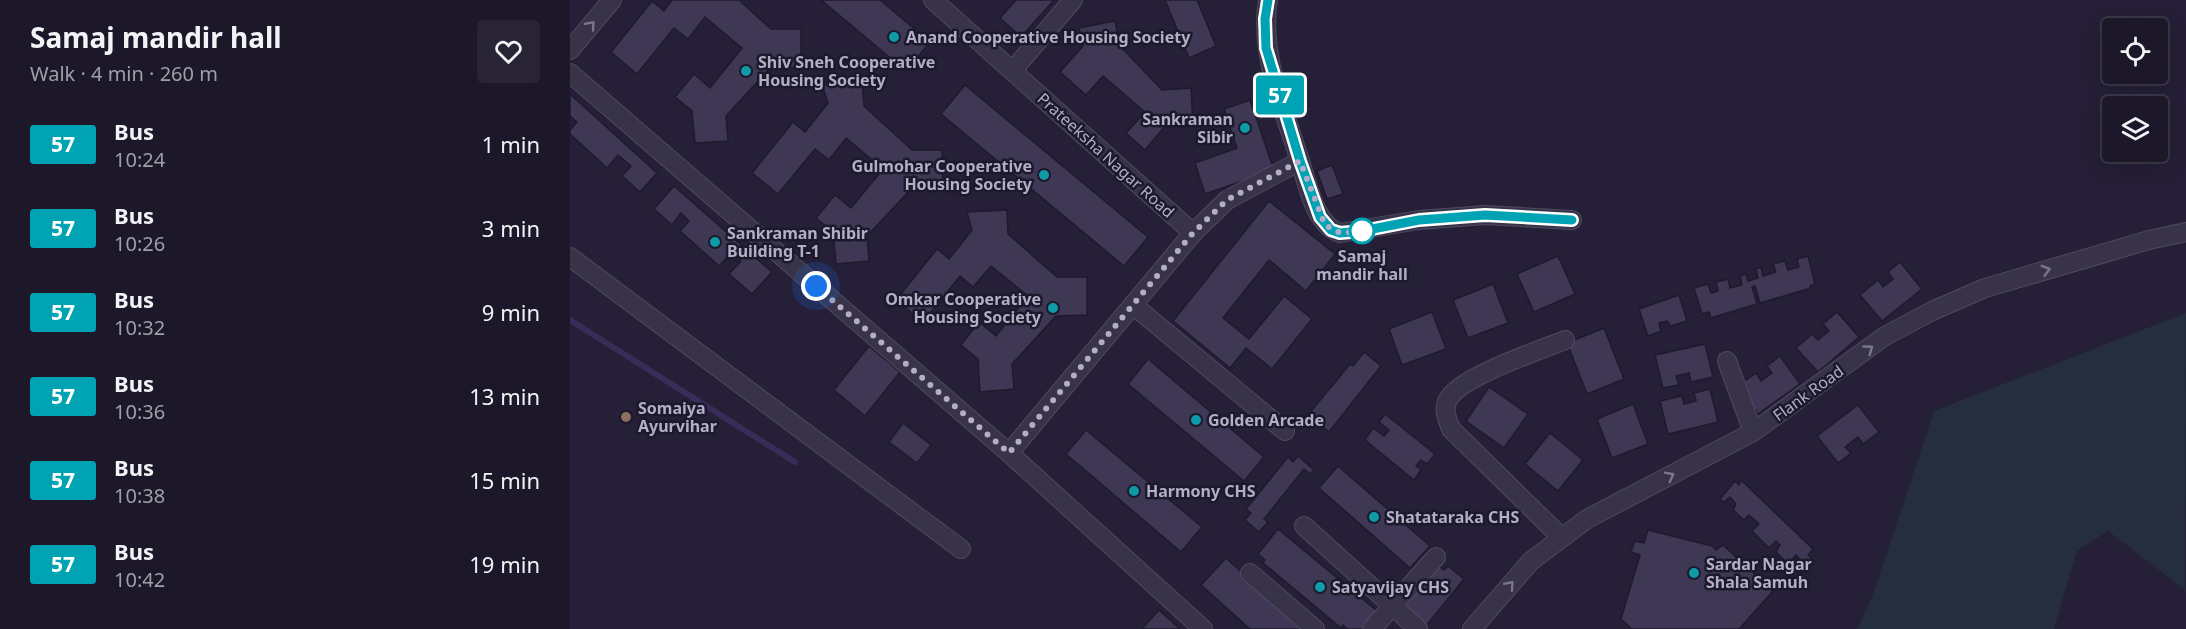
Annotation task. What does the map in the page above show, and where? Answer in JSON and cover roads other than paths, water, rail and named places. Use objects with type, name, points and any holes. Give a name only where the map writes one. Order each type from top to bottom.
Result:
[{"type":"street","points":[[570,50],[612,0]]},
{"type":"street","name":"Prateeksha Nagar Road","points":[[933,0],[1193,233]]},
{"type":"street","points":[[1012,71],[1073,0]]},
{"type":"street","points":[[1268,0],[1265,19],[1266,48],[1300,161],[1325,225],[1340,233],[1419,220],[1485,215],[1572,220]]},
{"type":"street","points":[[570,73],[1009,453],[1203,629]]},
{"type":"street","points":[[1009,453],[1193,233],[1227,200],[1300,161]]},
{"type":"street","name":"Flank Road","points":[[1472,629],[1531,561],[1561,537],[1587,519],[1753,432],[1885,336],[1932,311],[1985,288],[2149,240],[2186,232]]},
{"type":"street","points":[[570,257],[961,549]]},
{"type":"street","points":[[1133,305],[1285,431]]},
{"type":"street","points":[[1561,537],[1451,429],[1445,412],[1448,399],[1457,388],[1498,367],[1564,340]]},
{"type":"street","points":[[1727,361],[1753,432]]},
{"type":"street","points":[[1304,526],[1418,629]]},
{"type":"street","points":[[1372,629],[1436,557]]},
{"type":"street","points":[[1250,573],[1316,629]]},
{"type":"waterway","points":[[570,320],[795,462]]},
{"type":"place","name":"Anand Cooperative Housing Society","points":[[894,37]]},
{"type":"place","name":"Shiv Sneh Cooperative Housing Society","points":[[746,71]]},
{"type":"place","name":"Sankraman Sibir","points":[[1245,128]]},
{"type":"place","name":"Gulmohar Cooperative Housing Society","points":[[1044,175]]},
{"type":"place","name":"Samaj mandir hall","points":[[1362,231]]},
{"type":"place","name":"Sankraman Shibir Building T-1","points":[[715,242]]},
{"type":"place","name":"Omkar Cooperative Housing Society","points":[[1053,308]]},
{"type":"place","name":"Somaiya Ayurvihar","points":[[626,417]]},
{"type":"place","name":"Golden Arcade","points":[[1196,420]]},
{"type":"place","name":"Harmony CHS","points":[[1134,491]]},
{"type":"place","name":"Shatataraka CHS","points":[[1374,517]]},
{"type":"place","name":"Sardar Nagar Shala Samuh","points":[[1694,573]]},
{"type":"place","name":"Satyavijay CHS","points":[[1320,587]]}]
